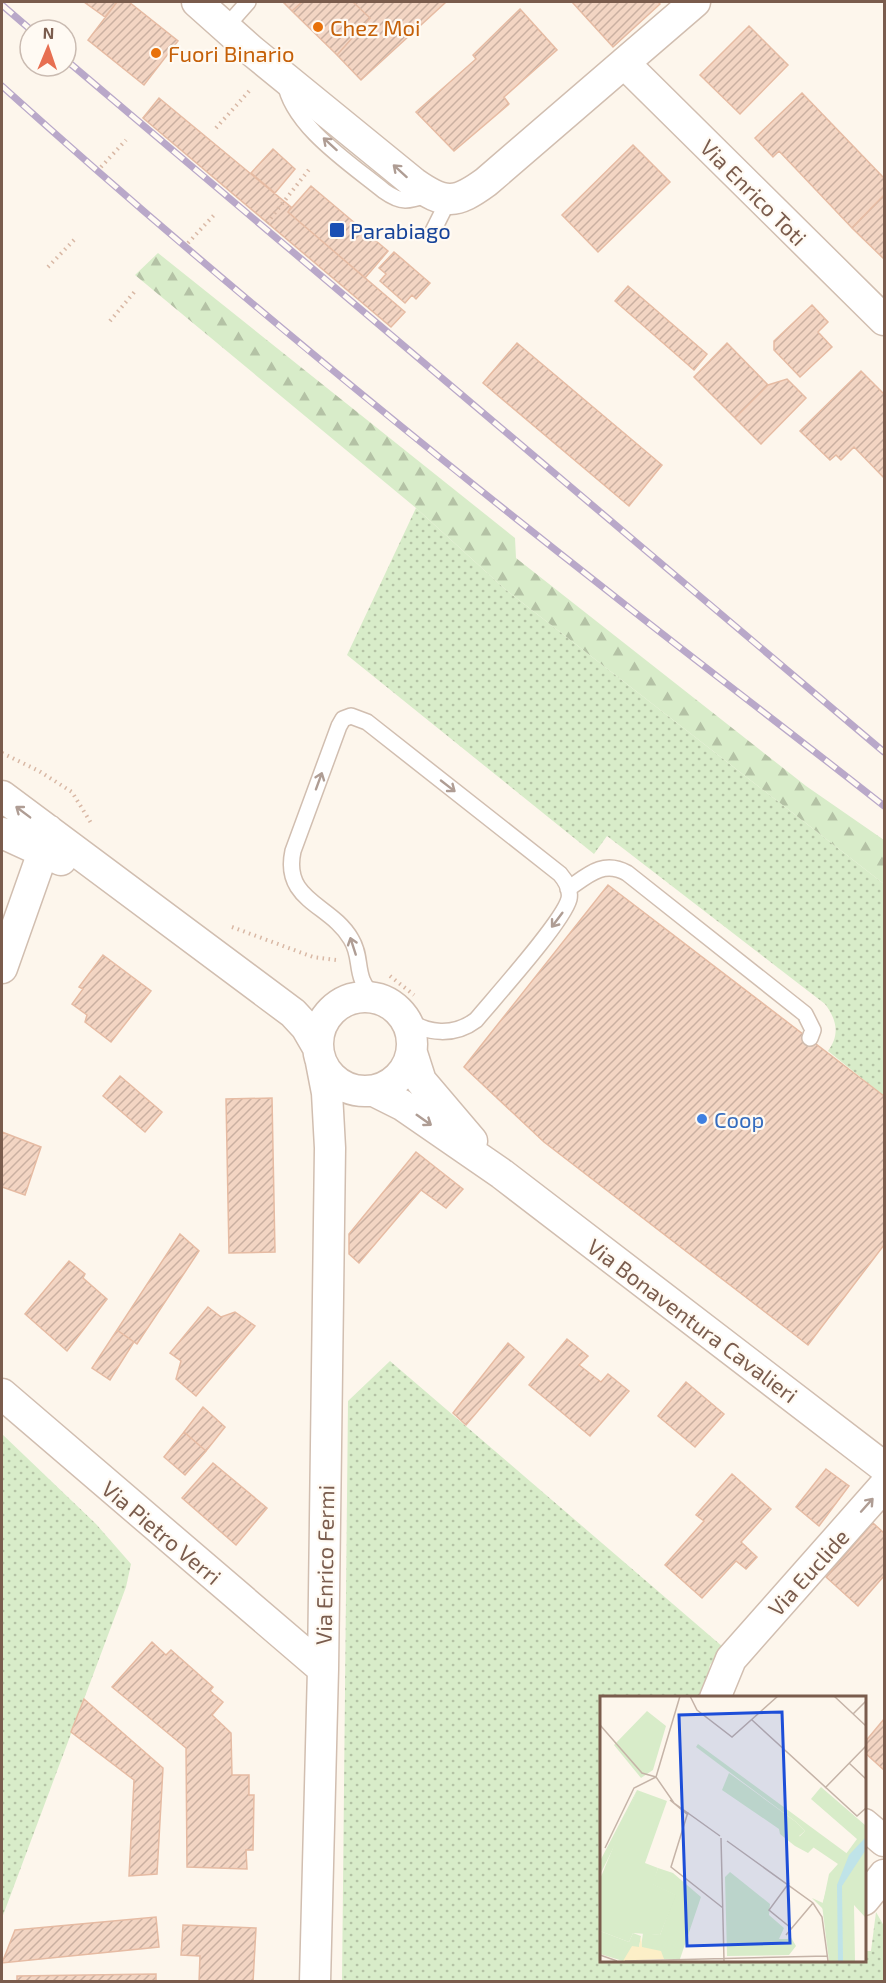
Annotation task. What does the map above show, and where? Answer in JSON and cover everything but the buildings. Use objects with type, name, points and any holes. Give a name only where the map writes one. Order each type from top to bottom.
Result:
[{"type":"street","points":[[197,2],[252,51],[439,197],[466,197],[486,182],[695,2]]},
{"type":"street","name":"Via Enrico Toti","points":[[624,63],[885,320]]},
{"type":"street","name":"Via Bonaventura Cavalieri","points":[[2,796],[45,841],[120,885],[293,1013],[306,1027],[330,1076],[342,1086],[371,1091],[402,1105],[502,1174],[885,1467]]},
{"type":"street","name":"Via Bonaventura Cavalieri","points":[[2,832],[45,841]]},
{"type":"street","points":[[2,968],[45,841]]},
{"type":"street","name":"Via Bonaventura Cavalieri","points":[[234,968],[298,995],[345,1002],[352,998],[375,998]]},
{"type":"street","points":[[375,998],[396,1007],[406,1018]]},
{"type":"street","points":[[319,1054],[319,1030],[326,1016],[345,1002]]},
{"type":"street","name":"Via Bonaventura Cavalieri","points":[[406,1018],[412,1032],[412,1053],[421,1081],[502,1174]]},
{"type":"street","points":[[371,1091],[389,1085],[401,1076],[412,1053]]},
{"type":"street","name":"Via Enrico Fermi","points":[[315,1982],[323,1669],[330,1148],[327,1093],[319,1054]]},
{"type":"street","name":"Via Enrico Fermi","points":[[330,1148],[332,1132],[341,1112],[371,1091]]},
{"type":"street","name":"Via Pietro Verri","points":[[2,1394],[323,1669]]},
{"type":"street","name":"Via Euclide","points":[[716,1696],[731,1659],[885,1486]]},
{"type":"street","points":[[865,1825],[885,1841]]},
{"type":"street","points":[[865,1899],[885,1875]]},
{"type":"lane","points":[[225,28],[248,2]]},
{"type":"lane","points":[[433,231],[439,197]]},
{"type":"lane","points":[[375,998],[365,988],[361,979],[352,939],[299,889],[290,873],[293,851],[339,726],[343,719],[351,716],[367,723],[560,874],[570,896],[558,918],[476,1020],[459,1029],[432,1031],[414,1025],[406,1018]]},
{"type":"lane","points":[[568,889],[601,867],[611,866],[627,873],[805,1014],[813,1030],[810,1038]]},
{"type":"path","points":[[216,128],[237,104]]},
{"type":"path","points":[[101,167],[126,140]]},
{"type":"path","points":[[267,223],[311,167]]},
{"type":"path","points":[[188,243],[214,215]]},
{"type":"path","points":[[48,267],[75,239]]},
{"type":"path","points":[[110,321],[136,290]]},
{"type":"green space","points":[[158,253],[515,538],[516,558],[806,786],[884,840],[884,884],[506,590],[416,508],[135,275]]},
{"type":"green space","points":[[416,508],[506,590],[884,884],[884,1096],[828,1051],[834,1039],[836,1027],[825,1004],[607,836],[594,854],[347,655]]},
{"type":"green space","points":[[390,1361],[723,1647],[710,1665],[702,1696],[600,1696],[600,1962],[865,1962],[865,1951],[871,1951],[876,1912],[884,1926],[884,1981],[342,1982],[348,1401]]},
{"type":"green space","points":[[2,1434],[96,1524],[131,1564],[126,1587],[2,1918]]},
{"type":"railway","points":[[2,5],[18,19]]},
{"type":"railway","points":[[78,70],[884,752]]},
{"type":"railway","points":[[2,86],[150,216],[377,407],[609,592],[884,806]]},
{"type":"place","name":"Chez Moi","points":[[318,27]]},
{"type":"place","name":"Fuori Binario","points":[[156,53]]},
{"type":"place","name":"Parabiago","points":[[337,230]]},
{"type":"place","name":"Coop","points":[[702,1119]]}]
